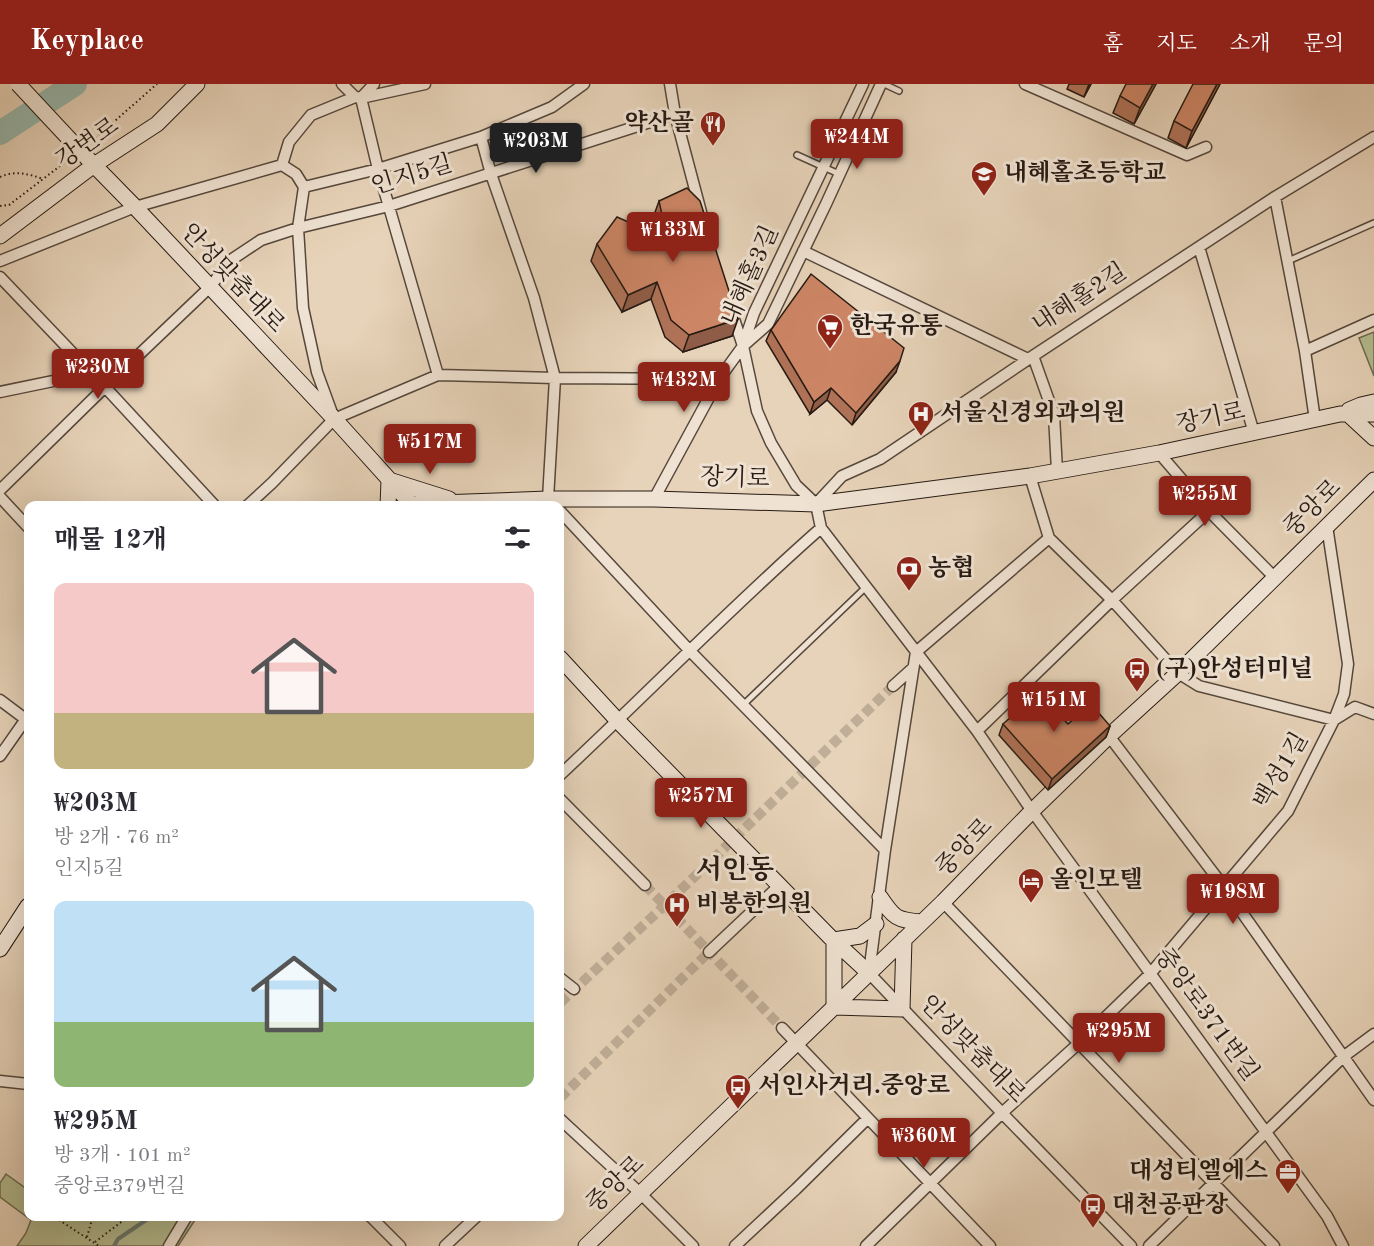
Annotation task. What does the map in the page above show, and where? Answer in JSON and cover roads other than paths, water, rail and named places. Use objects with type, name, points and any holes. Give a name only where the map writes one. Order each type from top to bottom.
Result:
[{"type":"main road","name":"안성맞춤대로","points":[[18,84],[334,419],[408,501]]},
{"type":"main road","name":"강변로","points":[[0,236],[91,162],[157,124],[197,84]]},
{"type":"main road","points":[[1374,402],[1361,405],[1344,414],[1374,438]]},
{"type":"main road","name":"장기로","points":[[564,502],[654,499],[816,504],[1030,476],[1159,453],[1344,414],[1374,414]]},
{"type":"main road","points":[[388,501],[390,480],[450,501]]},
{"type":"main road","name":"중앙로","points":[[586,1246],[869,974],[1032,811],[1178,673],[1374,480]]},
{"type":"main road","name":"안성맞춤대로","points":[[564,662],[618,721],[869,974]]},
{"type":"main road","points":[[879,897],[893,916],[903,921],[922,922]]},
{"type":"main road","points":[[0,949],[24,915]]},
{"type":"main road","points":[[876,924],[860,936],[834,940],[834,1007],[902,1009],[904,939]]},
{"type":"street","points":[[342,84],[358,98],[438,375]]},
{"type":"street","points":[[358,98],[374,84]]},
{"type":"street","points":[[282,165],[289,142],[311,115],[358,98],[425,84]]},
{"type":"street","points":[[304,187],[378,169],[481,137],[552,107],[584,84]]},
{"type":"street","points":[[670,84],[675,114],[704,225]]},
{"type":"street","name":"내혜홀3길","points":[[743,345],[754,314],[863,84]]},
{"type":"street","name":"내혜홀3길","points":[[743,345],[768,324],[883,84]]},
{"type":"street","points":[[1025,84],[1187,155],[1206,147]]},
{"type":"street","name":"인지5길","points":[[0,490],[210,287],[231,260],[261,240],[298,228],[389,206],[675,114]]},
{"type":"street","name":"내혜홀2길","points":[[816,504],[843,476],[880,459],[1198,247],[1374,136]]},
{"type":"street","points":[[481,137],[491,174],[534,298],[555,378],[551,501]]},
{"type":"street","points":[[0,261],[135,207],[282,165],[296,174],[304,187],[298,228],[303,308],[317,372],[334,419]]},
{"type":"street","points":[[1275,197],[1305,351],[1315,420]]},
{"type":"street","points":[[1198,247],[1254,433]]},
{"type":"street","points":[[803,251],[1031,357],[1054,415],[1057,471]]},
{"type":"street","points":[[0,277],[210,501]]},
{"type":"street","points":[[564,771],[774,569],[821,528],[816,504],[796,485],[766,432],[757,411],[743,345],[728,302]]},
{"type":"street","points":[[1305,351],[1374,320]]},
{"type":"street","points":[[654,499],[719,379],[743,345]]},
{"type":"street","points":[[0,392],[92,373]]},
{"type":"street","points":[[252,501],[334,419],[438,375],[719,379]]},
{"type":"street","points":[[1159,453],[1209,511],[1275,578]]},
{"type":"street","points":[[1030,476],[1049,538],[1112,600],[1178,673],[1199,686],[1334,720],[1355,707],[1374,714]]},
{"type":"street","points":[[0,497],[24,523]]},
{"type":"street","points":[[976,731],[1112,600],[1209,511]]},
{"type":"street","points":[[564,515],[690,651],[885,850]]},
{"type":"street","name":"백성1길","points":[[866,1246],[1002,1113],[1150,974],[1288,811],[1334,720],[1344,694],[1348,664],[1327,526]]},
{"type":"street","name":"중앙로371번길","points":[[821,528],[976,731],[1327,1216],[1343,1246]]},
{"type":"street","points":[[869,974],[885,850],[916,652],[1049,538]]},
{"type":"street","points":[[893,686],[913,668]]},
{"type":"street","points":[[0,700],[24,716]]},
{"type":"street","points":[[0,756],[24,724]]},
{"type":"street","points":[[1109,736],[1224,886],[1374,1100]]},
{"type":"street","points":[[564,803],[645,885]]},
{"type":"street","points":[[709,952],[780,885]]},
{"type":"street","points":[[943,902],[1274,1246]]},
{"type":"street","name":"안성맞춤대로","points":[[869,974],[1131,1246]]},
{"type":"street","points":[[564,981],[574,989]]},
{"type":"street","points":[[782,1028],[990,1246]]},
{"type":"street","points":[[1149,1246],[1342,1057],[1374,1034]]},
{"type":"street","points":[[0,1081],[24,1084]]},
{"type":"street","points":[[735,1246],[868,1118]]},
{"type":"street","points":[[564,1123],[693,1246]]},
{"type":"street","points":[[169,1246],[184,1221]]},
{"type":"street","points":[[375,1221],[399,1246]]},
{"type":"street","points":[[445,1246],[472,1221]]},
{"type":"lane","points":[[358,98],[368,84]]},
{"type":"lane","points":[[883,84],[899,91]]},
{"type":"lane","points":[[797,155],[839,174]]},
{"type":"lane","points":[[1288,261],[1374,223]]},
{"type":"lane","points":[[743,705],[866,587]]},
{"type":"waterway","points":[[0,133],[75,84]]},
{"type":"waterway","points":[[114,1246],[118,1239],[145,1221]]},
{"type":"tunnel","points":[[564,999],[893,686]]},
{"type":"tunnel","points":[[645,885],[782,1028]]},
{"type":"tunnel","points":[[564,1094],[709,952]]},
{"type":"place","name":"약산골","points":[[713,147]]},
{"type":"place","name":"내혜홀초등학교","points":[[984,197]]},
{"type":"place","name":"한국유통","points":[[830,350]]},
{"type":"place","name":"서울신경외과의원","points":[[921,437]]},
{"type":"place","name":"농협","points":[[909,592]]},
{"type":"place","name":"(구)안성터미널","points":[[1137,693]]},
{"type":"place","name":"올인모텔","points":[[1031,904]]},
{"type":"place","name":"비봉한의원","points":[[677,928]]},
{"type":"place","name":"서인사거리.중앙로","points":[[738,1110]]},
{"type":"place","name":"대성티엘에스","points":[[1288,1195]]},
{"type":"place","name":"대천공판장","points":[[1093,1229]]},
{"type":"district","name":"서인동","points":[[735,870]]}]
